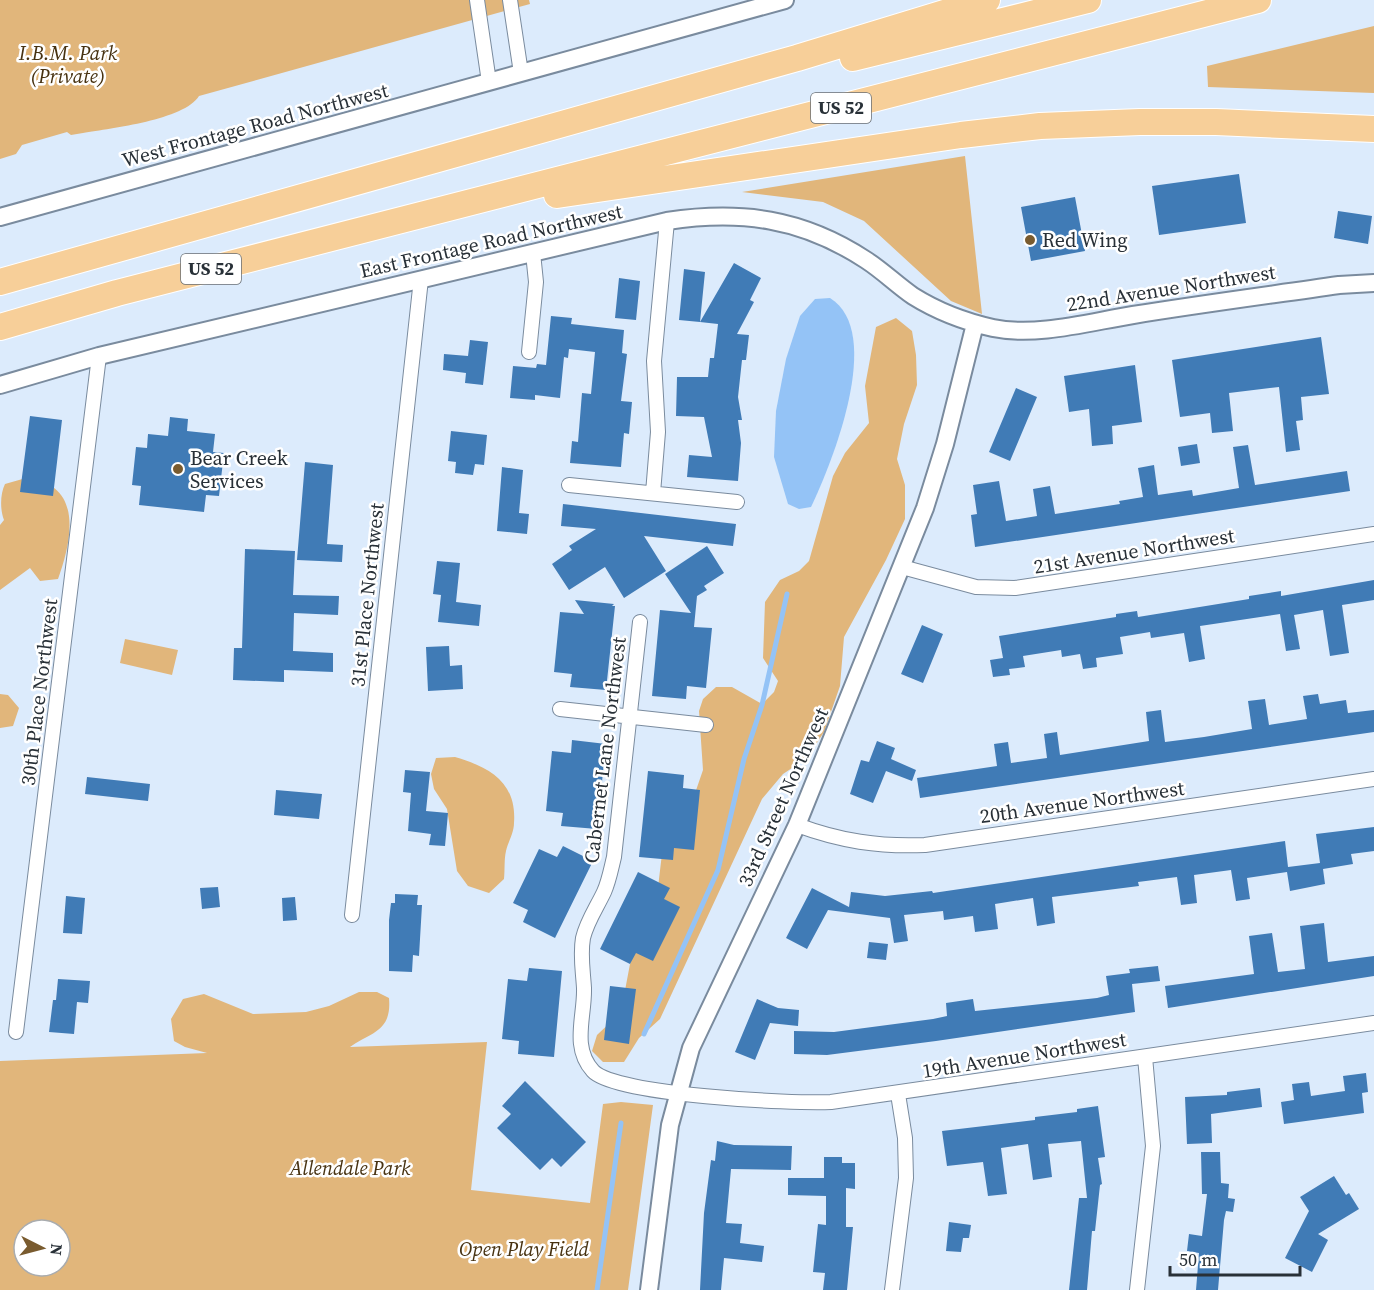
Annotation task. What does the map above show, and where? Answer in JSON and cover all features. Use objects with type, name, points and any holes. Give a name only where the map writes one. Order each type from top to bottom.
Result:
[{"type":"highway","points":[[418,163],[808,54],[987,0]]},
{"type":"highway","name":"US 52","points":[[0,282],[418,163],[1088,0]]},
{"type":"highway","name":"US 52","points":[[0,327],[117,293],[1258,0]]},
{"type":"highway","points":[[423,215],[961,135],[1040,126],[1205,122],[1374,129]]},
{"type":"street","points":[[477,0],[489,82]]},
{"type":"street","points":[[510,0],[521,73]]},
{"type":"street","name":"West Frontage Road Northwest","points":[[0,217],[785,0]]},
{"type":"street","name":"East Frontage Road Northwest","points":[[0,385],[99,356],[667,221],[708,215],[738,215],[789,224],[835,243],[866,260],[929,305],[975,324]]},
{"type":"street","points":[[653,493],[658,432],[654,361],[667,221]]},
{"type":"street","points":[[529,352],[536,282],[533,253]]},
{"type":"street","name":"31st Place Northwest","points":[[352,915],[421,279]]},
{"type":"street","name":"22nd Avenue Northwest","points":[[975,324],[1001,329],[1027,330],[1339,285],[1374,283]]},
{"type":"street","name":"33rd Street Northwest","points":[[649,1290],[664,1161],[678,1092],[690,1048],[797,825],[902,567],[925,508],[945,444],[975,324]]},
{"type":"street","name":"30th Place Northwest","points":[[16,1032],[99,356]]},
{"type":"street","points":[[569,485],[737,502]]},
{"type":"street","name":"21st Avenue Northwest","points":[[902,567],[976,587],[1015,588],[1374,534]]},
{"type":"street","name":"Cabernet Lane Northwest","points":[[640,622],[612,868],[604,893],[588,922],[582,948],[584,987],[580,1045],[591,1069],[605,1080],[626,1086],[678,1092]]},
{"type":"street","points":[[560,709],[706,725]]},
{"type":"street","name":"20th Avenue Northwest","points":[[797,825],[860,843],[886,846],[925,845],[1374,779]]},
{"type":"street","name":"19th Avenue Northwest","points":[[678,1092],[810,1103],[898,1094],[1374,1023]]},
{"type":"street","points":[[1137,1290],[1153,1146],[1145,1057]]},
{"type":"street","points":[[892,1290],[906,1178],[905,1138],[898,1094]]},
{"type":"green space","name":"I.B.M. Park (Private)","points":[[0,0],[529,0],[530,4],[199,96],[179,111],[146,122],[71,135],[67,132],[22,145],[16,154],[0,159]]},
{"type":"green space","points":[[1374,26],[1374,93],[1208,87],[1207,66]]},
{"type":"green space","points":[[965,156],[982,314],[951,301],[864,221],[823,202],[742,192]]},
{"type":"green space","points":[[896,318],[912,331],[916,355],[917,385],[904,424],[897,459],[905,485],[905,519],[886,560],[844,637],[840,686],[824,732],[807,758],[783,774],[762,799],[660,1019],[639,1038],[624,1062],[603,1062],[592,1051],[597,1035],[614,1019],[623,1001],[630,964],[657,896],[663,845],[692,802],[703,770],[699,711],[703,699],[716,687],[732,687],[762,704],[774,692],[778,681],[763,658],[765,602],[780,580],[799,571],[809,561],[833,476],[845,453],[869,423],[865,386],[876,327]]},
{"type":"green space","points":[[26,478],[45,482],[57,491],[65,502],[69,516],[67,548],[58,579],[40,581],[30,568],[0,590],[0,525],[4,520],[1,507],[2,492],[5,484]]},
{"type":"green space","points":[[125,639],[178,650],[172,675],[120,663]]},
{"type":"green space","points":[[0,694],[8,695],[19,708],[13,726],[0,728]]},
{"type":"green space","points":[[455,757],[479,766],[498,778],[506,787],[514,809],[514,827],[505,854],[504,879],[489,893],[468,886],[457,871],[447,809],[434,789],[431,774],[436,758]]},
{"type":"green space","name":"Allendale Park","points":[[359,992],[377,992],[389,998],[387,1018],[378,1030],[350,1047],[487,1042],[471,1190],[590,1203],[603,1104],[621,1102],[653,1105],[628,1290],[0,1290],[0,1061],[207,1053],[185,1047],[174,1041],[171,1019],[183,999],[204,994],[253,1014],[306,1012],[329,1006]]},
{"type":"water","points":[[830,298],[846,315],[853,339],[854,367],[849,399],[831,461],[811,507],[799,509],[788,504],[774,457],[776,411],[786,359],[800,316],[815,299]]},
{"type":"building","points":[[1239,174],[1246,223],[1159,235],[1152,186]]},
{"type":"building","points":[[1075,197],[1085,251],[1031,261],[1021,207]]},
{"type":"building","points":[[1338,211],[1372,216],[1368,244],[1334,238]]},
{"type":"building","points":[[734,263],[761,278],[750,300],[754,302],[737,334],[749,335],[746,360],[742,360],[738,397],[742,420],[738,420],[741,443],[738,481],[687,477],[689,455],[712,457],[704,417],[676,416],[677,377],[708,377],[710,358],[714,358],[718,324],[700,322]]},
{"type":"building","points":[[684,269],[705,272],[700,322],[679,320]]},
{"type":"building","points":[[619,278],[640,281],[636,320],[615,318]]},
{"type":"building","points":[[551,316],[572,318],[571,324],[624,330],[622,353],[627,354],[621,401],[632,402],[629,434],[624,433],[621,467],[570,463],[572,441],[578,442],[582,393],[591,394],[595,352],[569,349],[568,358],[564,357],[560,398],[535,395],[535,400],[510,398],[513,366],[536,368],[537,364],[546,365]]},
{"type":"building","points":[[1321,337],[1329,394],[1301,397],[1303,420],[1296,421],[1300,450],[1286,452],[1279,387],[1229,393],[1233,431],[1212,433],[1210,413],[1180,417],[1172,360]]},
{"type":"building","points":[[470,340],[488,342],[483,385],[465,383],[466,373],[443,370],[444,354],[468,356]]},
{"type":"building","points":[[1135,365],[1142,422],[1112,426],[1113,444],[1092,446],[1089,409],[1069,412],[1064,376]]},
{"type":"building","points":[[1016,388],[1037,397],[1010,461],[989,452]]},
{"type":"building","points":[[30,416],[62,420],[53,496],[20,492]]},
{"type":"building","name":"Bear Creek Services","points":[[170,417],[188,419],[187,431],[215,434],[213,452],[224,453],[219,496],[206,495],[204,512],[139,505],[141,486],[132,485],[136,447],[147,448],[148,434],[168,436]]},
{"type":"building","points":[[451,431],[487,435],[484,465],[475,464],[473,475],[455,473],[456,462],[448,461]]},
{"type":"building","points":[[1197,444],[1200,463],[1181,466],[1178,447]]},
{"type":"building","points":[[1248,445],[1255,485],[1347,471],[1350,491],[975,547],[971,515],[977,514],[973,485],[999,481],[1006,521],[1037,516],[1033,489],[1050,486],[1055,514],[1120,504],[1119,501],[1143,497],[1138,468],[1154,465],[1158,495],[1192,490],[1193,496],[1239,488],[1233,447]]},
{"type":"building","points":[[305,462],[333,465],[327,544],[343,545],[342,562],[297,560]]},
{"type":"building","points":[[502,467],[523,470],[519,513],[529,514],[527,534],[497,531]]},
{"type":"building","points":[[563,504],[736,524],[733,546],[644,536],[666,571],[624,598],[605,567],[569,590],[552,564],[572,550],[569,546],[596,529],[561,526]]},
{"type":"building","points":[[707,546],[724,573],[704,586],[707,590],[697,596],[694,627],[712,628],[706,688],[687,686],[686,699],[652,696],[660,610],[691,613],[665,574]]},
{"type":"building","points":[[245,549],[295,551],[293,595],[339,596],[338,615],[294,613],[293,651],[333,653],[333,672],[284,670],[284,682],[233,680],[234,648],[242,648]]},
{"type":"building","points":[[437,561],[460,563],[456,602],[481,605],[479,626],[438,622],[441,595],[433,594]]},
{"type":"building","points":[[1374,580],[1374,600],[1342,605],[1349,653],[1330,656],[1323,610],[1294,615],[1300,649],[1286,651],[1280,614],[1200,626],[1205,659],[1189,662],[1184,633],[1151,638],[1150,632],[1120,637],[1123,654],[1096,658],[1097,667],[1083,669],[1080,654],[1062,657],[1061,650],[1023,656],[1025,667],[1009,669],[1010,675],[993,677],[990,660],[1003,658],[999,636],[1116,617],[1116,614],[1137,611],[1138,617],[1249,599],[1249,596],[1281,591],[1281,596]]},
{"type":"building","points":[[575,600],[614,604],[612,606],[615,606],[606,690],[570,687],[572,674],[554,672],[560,612],[584,614]]},
{"type":"building","points":[[922,625],[943,634],[923,683],[901,674]]},
{"type":"building","points":[[449,646],[450,666],[462,665],[463,689],[428,691],[426,647]]},
{"type":"building","points":[[1318,694],[1320,704],[1346,700],[1348,713],[1374,710],[1374,732],[920,798],[917,778],[997,766],[994,744],[1008,742],[1011,763],[1047,758],[1044,734],[1057,732],[1060,755],[1149,741],[1146,712],[1161,710],[1165,742],[1204,737],[1252,729],[1248,701],[1265,699],[1269,725],[1307,719],[1303,696]]},
{"type":"building","points":[[572,740],[606,744],[597,829],[561,826],[563,813],[546,811],[552,751],[571,753]]},
{"type":"building","points":[[877,741],[895,748],[891,759],[916,770],[912,781],[886,771],[873,803],[850,794],[861,760],[869,762]]},
{"type":"building","points":[[405,770],[430,772],[426,811],[448,813],[445,846],[429,845],[431,834],[408,831],[411,793],[403,792]]},
{"type":"building","points":[[648,771],[684,775],[683,788],[700,790],[694,850],[674,848],[673,860],[639,857]]},
{"type":"building","points":[[87,777],[150,784],[148,801],[85,794]]},
{"type":"building","points":[[276,790],[322,794],[319,819],[274,815]]},
{"type":"building","points":[[1374,827],[1374,851],[1351,854],[1353,864],[1323,869],[1325,884],[1290,891],[1287,872],[1247,878],[1250,899],[1236,901],[1231,870],[1194,875],[1197,903],[1181,905],[1177,877],[1138,882],[1139,886],[1052,897],[1055,923],[1037,926],[1033,898],[995,904],[998,929],[975,932],[973,916],[944,920],[943,911],[904,915],[908,941],[894,943],[890,918],[828,910],[807,949],[786,938],[812,888],[849,907],[851,892],[885,896],[932,891],[933,893],[1285,841],[1288,867],[1320,863],[1316,834]]},
{"type":"building","points":[[563,846],[593,861],[555,938],[523,922],[528,910],[513,903],[539,849],[557,857]]},
{"type":"building","points":[[638,872],[670,888],[664,899],[680,907],[653,961],[636,953],[630,964],[600,949]]},
{"type":"building","points":[[218,887],[220,907],[202,909],[200,888]]},
{"type":"building","points":[[395,894],[418,895],[417,905],[422,905],[419,956],[413,955],[412,972],[389,971],[389,920],[391,903],[395,903]]},
{"type":"building","points":[[66,896],[85,898],[82,934],[63,933]]},
{"type":"building","points":[[295,897],[297,920],[283,921],[282,898]]},
{"type":"building","points":[[1324,923],[1328,962],[1374,956],[1374,976],[1168,1008],[1165,986],[1254,974],[1249,936],[1272,933],[1278,972],[1305,969],[1300,926]]},
{"type":"building","points":[[869,942],[888,944],[886,960],[867,958]]},
{"type":"building","points":[[1158,966],[1160,981],[1132,984],[1135,1012],[827,1055],[794,1054],[794,1031],[834,1032],[933,1019],[947,1016],[946,1003],[973,999],[975,1011],[1097,998],[1109,995],[1106,976],[1130,973],[1129,969]]},
{"type":"building","points":[[529,968],[562,971],[554,1057],[518,1054],[519,1041],[502,1039],[508,979],[527,981]]},
{"type":"building","points":[[58,979],[90,981],[88,1003],[77,1002],[74,1034],[49,1032]]},
{"type":"building","points":[[610,986],[636,989],[629,1044],[604,1040]]},
{"type":"building","points":[[757,999],[778,1008],[799,1010],[798,1026],[770,1023],[755,1060],[735,1052]]},
{"type":"building","points":[[1366,1073],[1368,1092],[1362,1093],[1364,1113],[1284,1124],[1281,1102],[1294,1100],[1292,1084],[1309,1082],[1311,1096],[1345,1091],[1343,1076]]},
{"type":"building","points":[[525,1081],[586,1142],[561,1167],[552,1158],[540,1170],[497,1128],[511,1114],[502,1106]]},
{"type":"building","points":[[1260,1088],[1262,1107],[1211,1114],[1212,1143],[1187,1144],[1185,1097],[1227,1095],[1227,1092]]},
{"type":"building","points":[[1098,1106],[1105,1157],[1098,1158],[1102,1184],[1100,1185],[1095,1231],[1092,1231],[1087,1290],[1069,1290],[1079,1198],[1087,1198],[1081,1141],[1048,1144],[1052,1177],[1033,1180],[1028,1144],[1001,1148],[1007,1194],[988,1196],[983,1162],[947,1166],[942,1131],[1035,1120],[1035,1117],[1077,1112],[1077,1109]]},
{"type":"building","points":[[717,1141],[734,1145],[792,1146],[791,1170],[731,1169],[726,1223],[742,1224],[740,1243],[764,1246],[762,1262],[724,1258],[721,1290],[700,1290],[704,1213],[711,1160],[715,1161]]},
{"type":"building","points":[[1201,1152],[1220,1152],[1221,1183],[1229,1184],[1228,1198],[1235,1199],[1233,1212],[1226,1211],[1224,1220],[1218,1290],[1196,1290],[1199,1253],[1187,1251],[1189,1234],[1202,1236],[1207,1194],[1202,1194]]},
{"type":"building","points":[[824,1157],[842,1157],[842,1163],[855,1163],[855,1189],[846,1188],[846,1227],[853,1227],[847,1290],[823,1290],[825,1273],[813,1272],[818,1224],[826,1225],[826,1196],[788,1195],[788,1178],[824,1178]]},
{"type":"building","points":[[1334,1176],[1346,1195],[1349,1193],[1359,1209],[1318,1234],[1328,1240],[1312,1272],[1285,1258],[1309,1211],[1300,1197]]},
{"type":"building","points":[[949,1222],[971,1225],[969,1238],[963,1238],[961,1252],[946,1251]]},
{"type":"waterway","points":[[644,1034],[718,870],[744,759],[762,705],[787,594]]},
{"type":"waterway","points":[[597,1290],[621,1123]]},
{"type":"place","name":"Red Wing","points":[[1030,240]]},
{"type":"place","name":"Bear Creek Services","points":[[178,469]]},
{"type":"park label","name":"Open Play Field","points":[[524,1249]]}]
